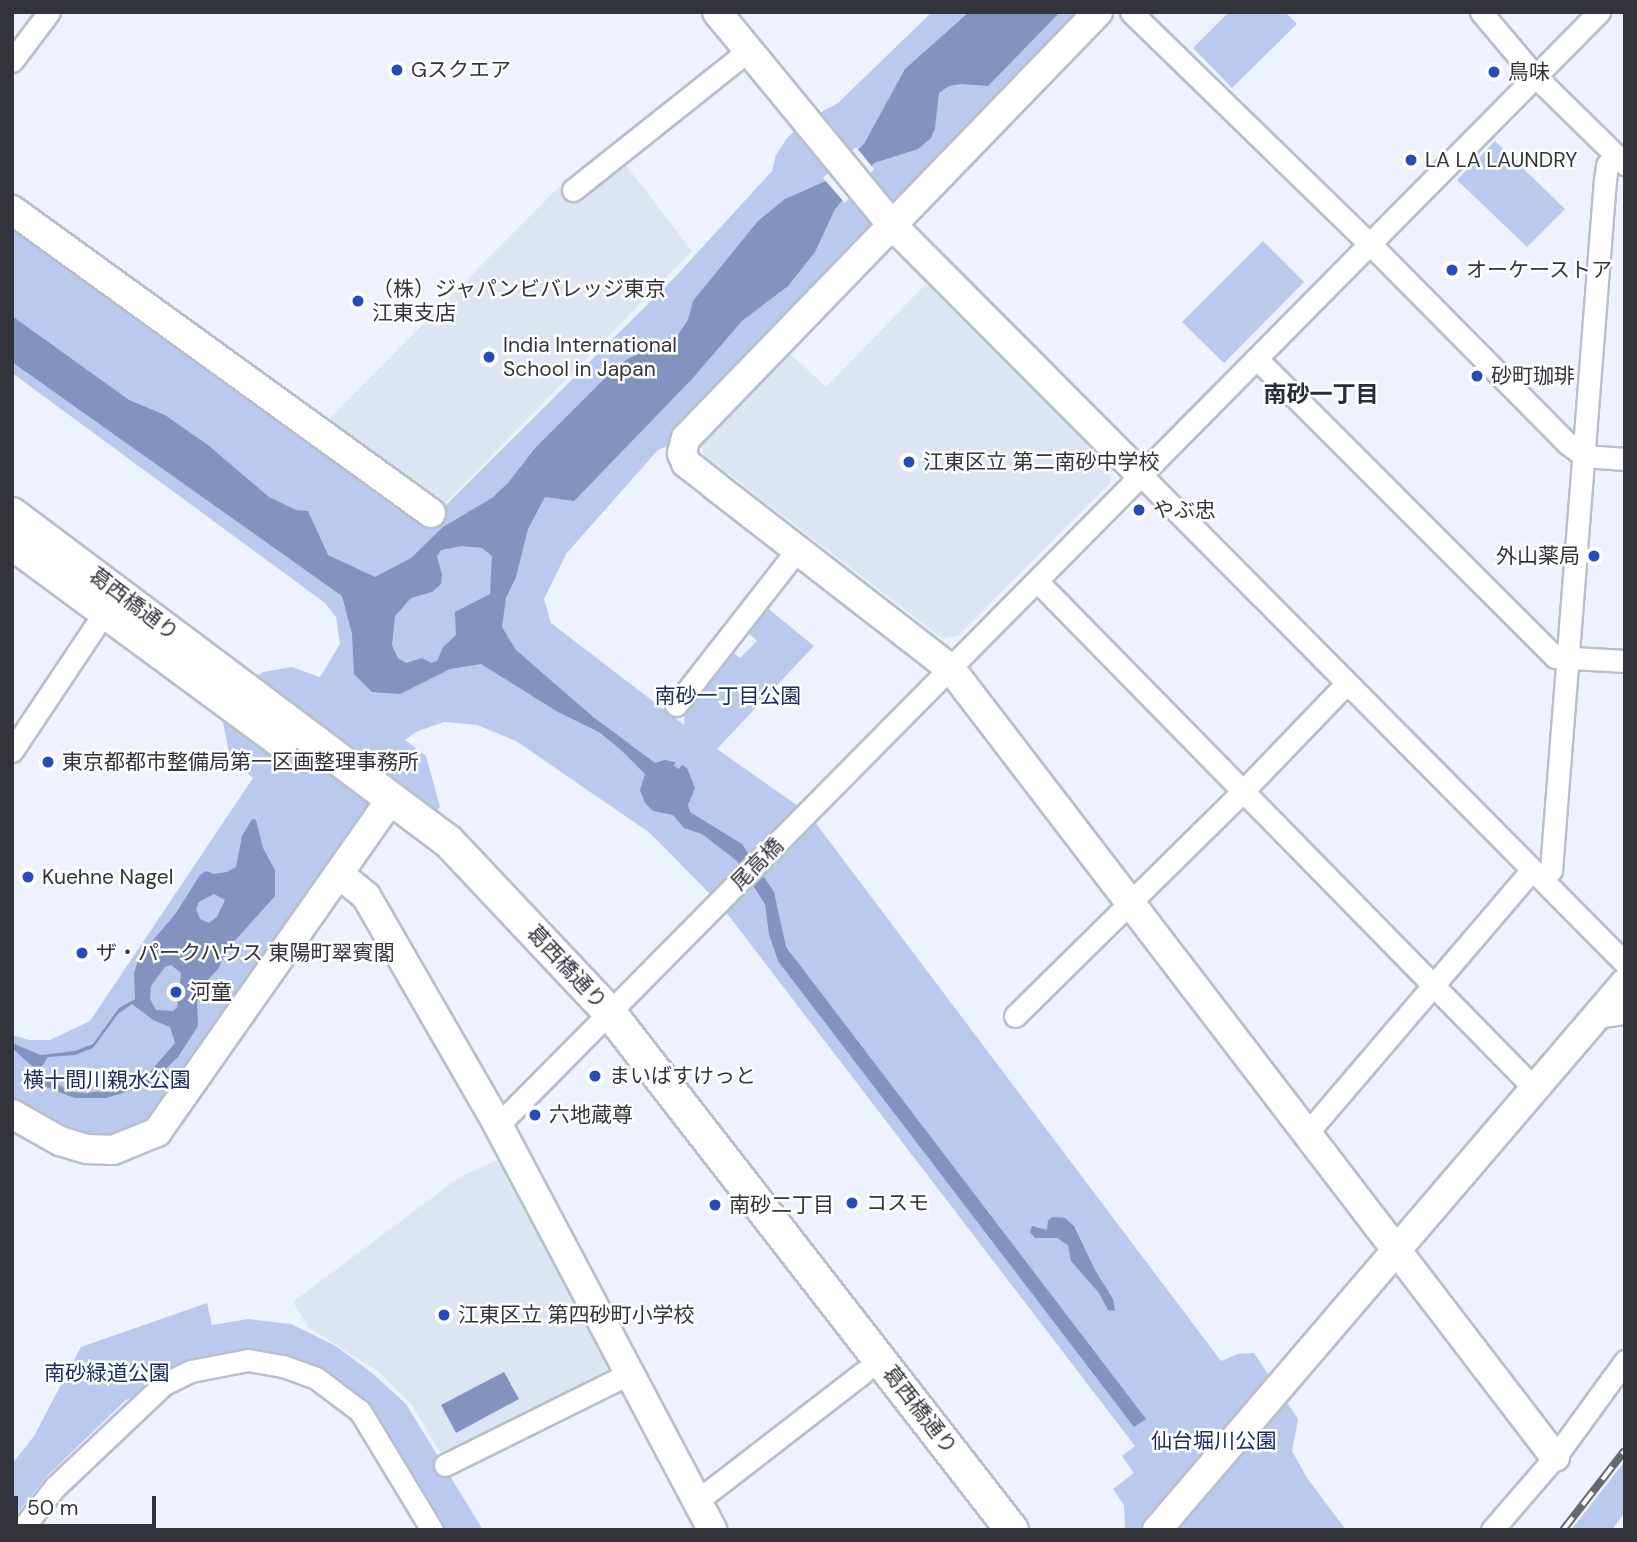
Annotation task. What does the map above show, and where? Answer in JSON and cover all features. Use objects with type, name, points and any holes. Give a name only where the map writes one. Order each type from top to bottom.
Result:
[{"type":"main road","name":"葛西橋通り","points":[[12,514],[111,602],[386,806],[449,842],[603,1020],[1012,1530]]},
{"type":"main road","name":"葛西橋通り","points":[[12,544],[111,602]]},
{"type":"main road","name":"葛西橋通り","points":[[603,1020],[864,1372],[987,1530]]},
{"type":"street","points":[[12,61],[49,12]]},
{"type":"street","points":[[717,12],[893,226],[1625,962]]},
{"type":"street","points":[[1098,12],[683,445],[686,463],[951,669],[1555,1457]]},
{"type":"street","points":[[1130,12],[1584,456],[1625,459]]},
{"type":"street","points":[[1308,1132],[1432,985],[1537,874],[1551,870],[1605,180],[1607,166],[1620,160],[1535,76],[1481,12]]},
{"type":"street","name":"尾高橋","points":[[498,1125],[1599,12]]},
{"type":"street","points":[[573,190],[748,51]]},
{"type":"street","points":[[12,210],[431,513]]},
{"type":"street","points":[[1256,359],[1555,657],[1625,661]]},
{"type":"street","points":[[676,705],[797,550]]},
{"type":"street","points":[[1037,581],[1534,1088]]},
{"type":"street","points":[[12,751],[111,602]]},
{"type":"street","points":[[1015,1016],[1244,790],[1346,684]]},
{"type":"street","points":[[12,1114],[60,1141],[88,1149],[113,1150],[157,1132],[386,806]]},
{"type":"street","points":[[339,874],[366,896],[498,1125],[712,1530]]},
{"type":"street","points":[[1157,1530],[1625,983]]},
{"type":"street","points":[[1595,1017],[1625,1013]]},
{"type":"street","points":[[21,1530],[55,1487],[164,1384],[191,1371],[248,1360],[284,1366],[316,1378],[360,1411],[432,1530]]},
{"type":"street","points":[[1492,1530],[1555,1457],[1625,1361]]},
{"type":"street","points":[[697,1501],[864,1372]]},
{"type":"street","points":[[445,1465],[630,1373]]},
{"type":"shaded area","points":[[969,12],[1060,12],[988,86],[961,84],[949,86],[939,93],[935,128],[931,138],[918,149],[874,163],[835,209],[815,252],[788,286],[742,321],[692,379],[574,501],[545,497],[528,529],[516,577],[506,598],[502,627],[516,650],[592,716],[655,763],[665,760],[675,762],[674,766],[679,769],[682,765],[687,768],[695,788],[688,805],[690,812],[742,844],[774,892],[786,947],[1146,1419],[1134,1427],[778,961],[769,934],[765,904],[737,861],[702,834],[684,828],[673,815],[653,811],[645,803],[640,790],[645,774],[620,749],[599,732],[558,712],[481,664],[450,669],[400,694],[372,692],[354,674],[352,634],[342,596],[12,362],[12,316],[129,400],[165,415],[208,445],[269,497],[296,510],[308,511],[328,555],[375,577],[411,558],[443,527],[492,498],[508,483],[536,447],[614,369],[629,358],[674,340],[688,320],[693,301],[758,221],[785,199],[826,181],[864,144],[905,69]],"holes":[[[462,546],[482,548],[492,556],[490,594],[455,612],[456,635],[443,647],[437,661],[431,663],[422,658],[406,663],[398,658],[392,645],[395,616],[411,598],[432,592],[441,584],[442,575],[437,556],[441,550]]]},
{"type":"shaded area","name":"India International School in Japan","points":[[622,160],[692,251],[443,505],[329,419],[559,187],[572,200]]},
{"type":"shaded area","name":"江東区立 第二南砂中学校","points":[[926,284],[1112,470],[1110,483],[959,635],[943,639],[704,455],[701,446],[703,436],[788,352],[826,387]]},
{"type":"shaded area","points":[[252,819],[256,820],[263,848],[275,870],[275,896],[231,945],[218,969],[200,988],[197,1002],[198,1026],[178,1057],[149,1085],[106,1098],[75,1098],[38,1082],[33,1067],[12,1048],[12,1043],[41,1055],[75,1051],[93,1044],[119,1008],[135,999],[134,973],[139,957],[176,913],[200,875],[206,871],[214,874],[227,872],[236,867],[242,836]],"holes":[[[214,894],[225,900],[217,917],[209,923],[200,919],[196,909],[199,902]],[[171,965],[181,973],[177,1008],[173,1011],[156,1010],[150,999],[151,986],[165,967]],[[132,1004],[153,1020],[170,1027],[175,1043],[142,1081],[119,1089],[86,1093],[73,1092],[42,1077],[39,1071],[48,1057],[75,1055],[93,1048],[118,1014]]]},
{"type":"shaded area","name":"江東区立 第四砂町小学校","points":[[501,1158],[616,1368],[444,1459],[411,1404],[379,1372],[309,1328],[293,1302],[460,1177]]},
{"type":"shaded area","points":[[1053,1217],[1065,1218],[1074,1226],[1095,1270],[1113,1299],[1115,1311],[1108,1310],[1099,1293],[1071,1261],[1068,1245],[1057,1238],[1035,1238],[1030,1232],[1032,1226],[1047,1230],[1048,1220]]},
{"type":"shaded area","points":[[504,1372],[519,1399],[456,1433],[441,1405]]},
{"type":"green space","points":[[932,12],[1100,12],[686,438],[658,450],[566,554],[544,599],[551,623],[684,725],[685,704],[730,650],[740,658],[757,641],[745,630],[765,606],[814,646],[717,749],[808,813],[1221,1361],[1238,1354],[1254,1353],[1298,1419],[1292,1451],[1307,1478],[1346,1530],[1125,1530],[1124,1505],[1113,1489],[1134,1473],[1122,1456],[1135,1446],[719,903],[650,833],[516,741],[477,725],[444,722],[416,732],[405,740],[426,756],[440,807],[437,810],[256,677],[263,672],[292,667],[320,677],[340,644],[336,617],[325,603],[12,373],[12,222],[357,476],[411,519],[442,509],[676,276],[772,171],[776,155],[787,138],[805,121],[838,103]]},
{"type":"green space","points":[[1229,12],[1285,12],[1297,24],[1232,88],[1193,48]]},
{"type":"green space","points":[[1495,141],[1565,209],[1527,247],[1457,180]]},
{"type":"green space","points":[[1263,241],[1304,282],[1224,363],[1182,322]]},
{"type":"green space","name":"横十間川親水公園","points":[[257,686],[420,807],[368,820],[153,1127],[88,1142],[12,1106],[12,1035],[29,1040],[50,1040],[90,1021],[253,778],[230,758],[222,717]]},
{"type":"green space","name":"南砂緑道公園","points":[[207,1303],[212,1325],[248,1319],[291,1324],[336,1346],[372,1373],[406,1404],[483,1530],[444,1530],[385,1430],[363,1407],[248,1360],[164,1384],[126,1400],[47,1476],[12,1520],[12,1464],[34,1436],[81,1347]]},
{"type":"green space","points":[[1625,1461],[1625,1512],[1612,1530],[1571,1530]]},
{"type":"pier","points":[[856,147],[874,169],[845,203],[823,178]]},
{"type":"railway","points":[[1563,1530],[1625,1450]]},
{"type":"place","name":"Gスクエア","points":[[397,70]]},
{"type":"place","name":"鳥味","points":[[1494,72]]},
{"type":"place","name":"LA LA LAUNDRY","points":[[1411,160]]},
{"type":"place","name":"オーケーストア","points":[[1452,270]]},
{"type":"place","name":"（株）ジャパンビバレッジ東京 江東支店","points":[[358,301]]},
{"type":"place","name":"India International School in Japan","points":[[489,357]]},
{"type":"place","name":"砂町珈琲","points":[[1477,376]]},
{"type":"place","name":"江東区立 第二南砂中学校","points":[[909,462]]},
{"type":"place","name":"やぶ忠","points":[[1139,510]]},
{"type":"place","name":"外山薬局","points":[[1594,556]]},
{"type":"place","name":"東京都都市整備局第一区画整理事務所","points":[[48,762]]},
{"type":"place","name":"Kuehne Nagel","points":[[28,877]]},
{"type":"place","name":"ザ・パークハウス 東陽町翠賓閣","points":[[82,953]]},
{"type":"place","name":"河童","points":[[176,992]]},
{"type":"place","name":"まいばすけっと","points":[[595,1076]]},
{"type":"place","name":"六地蔵尊","points":[[535,1115]]},
{"type":"place","name":"コスモ","points":[[852,1203]]},
{"type":"place","name":"南砂二丁目","points":[[715,1205]]},
{"type":"place","name":"江東区立 第四砂町小学校","points":[[444,1315]]},
{"type":"district","name":"南砂一丁目","points":[[1321,394]]},
{"type":"park label","name":"南砂一丁目公園","points":[[728,696]]},
{"type":"park label","name":"仙台堀川公園","points":[[1214,1441]]}]
